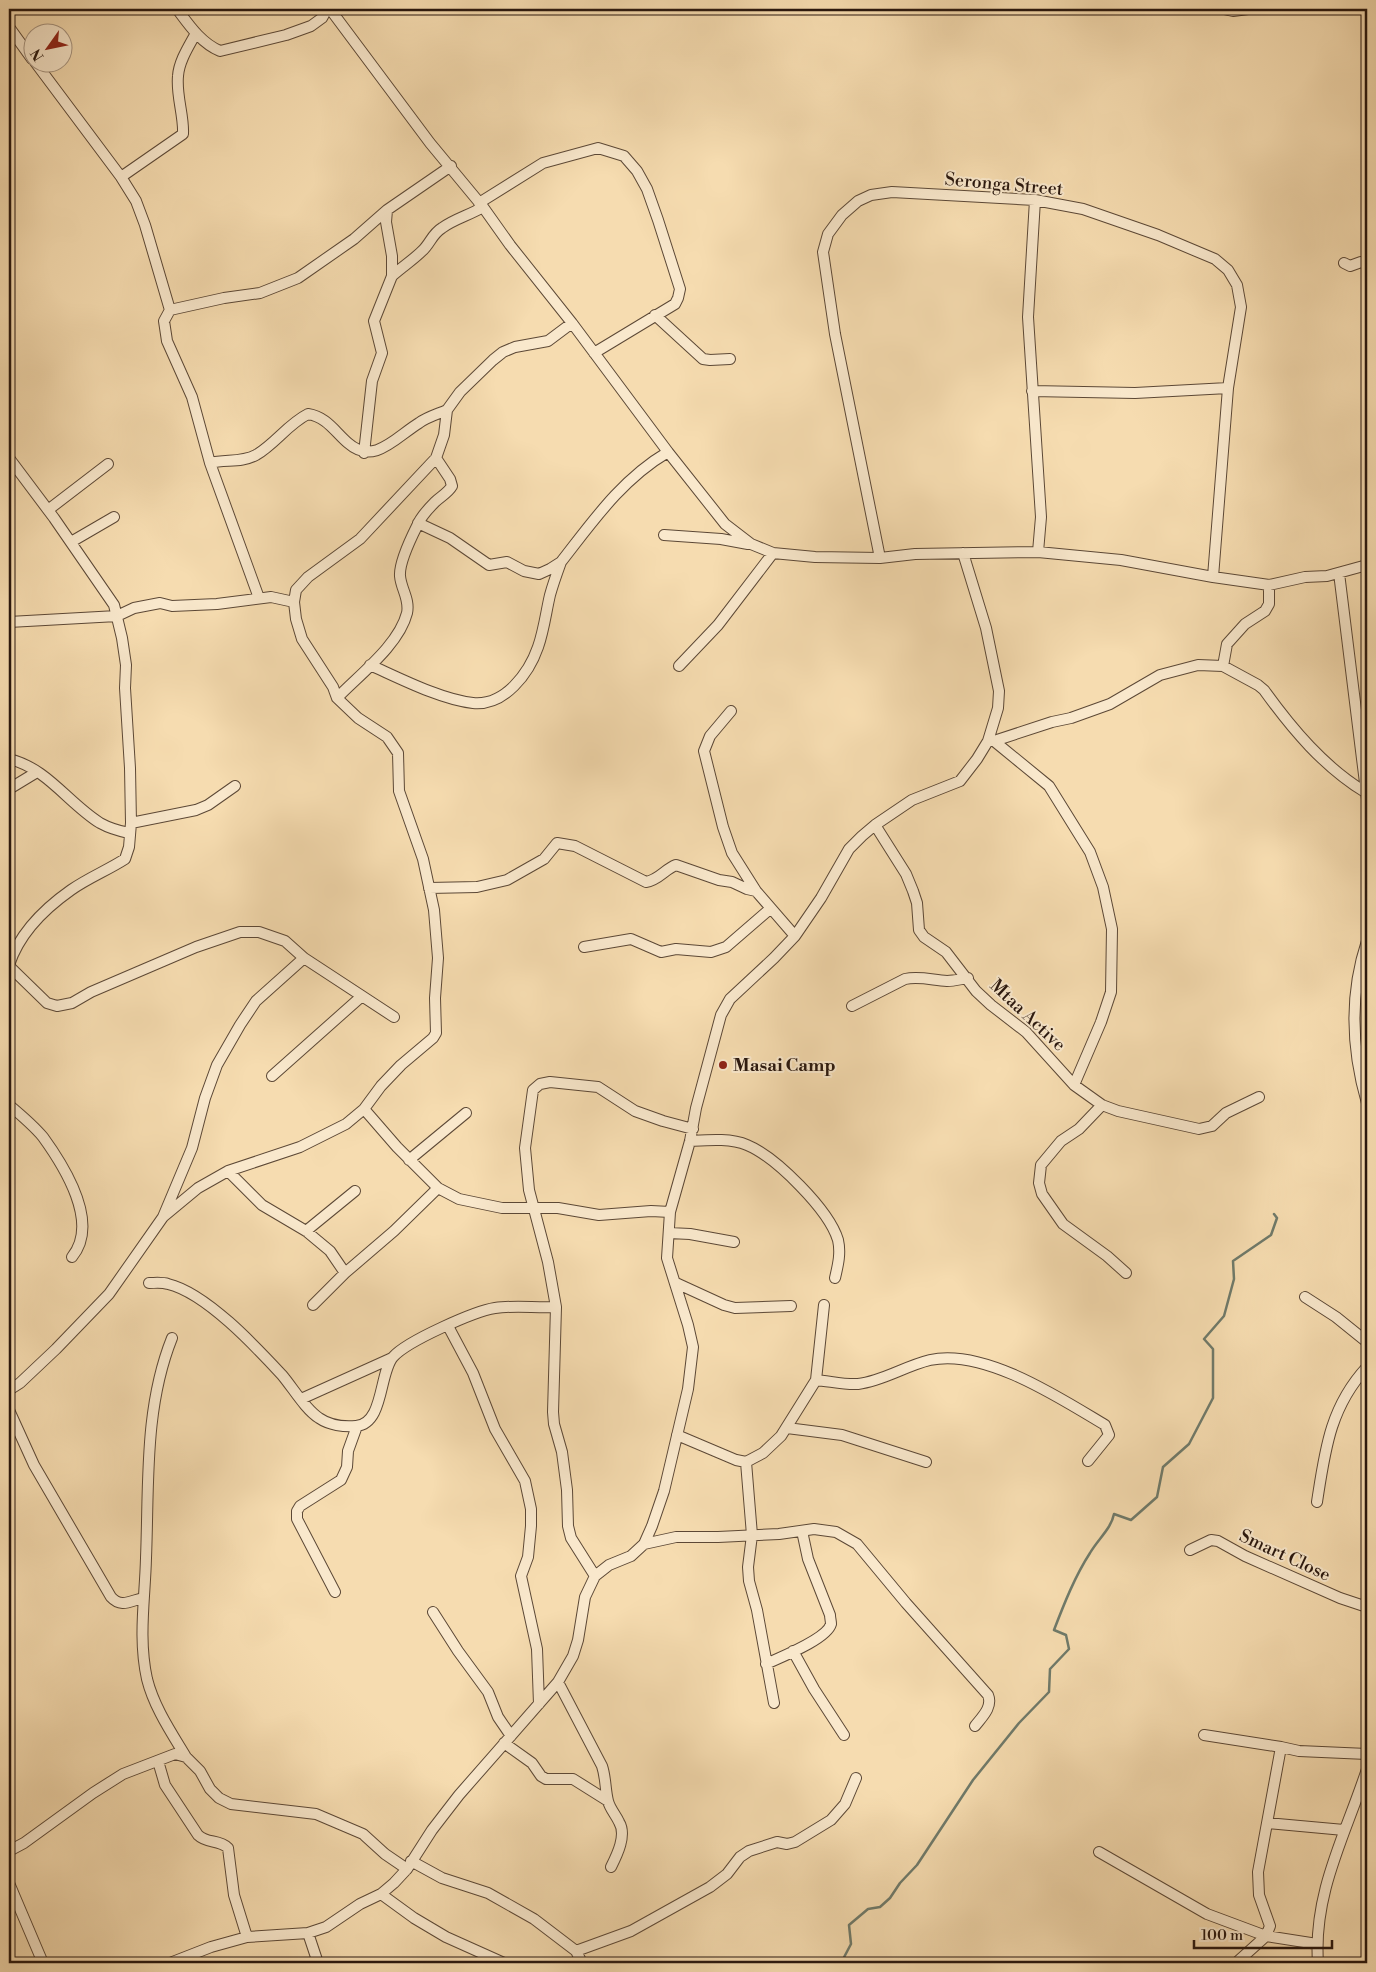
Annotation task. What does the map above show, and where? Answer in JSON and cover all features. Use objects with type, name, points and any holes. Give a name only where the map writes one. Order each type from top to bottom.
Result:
[{"type":"street","points":[[177,9],[196,33],[211,47],[220,51],[286,35],[311,26],[322,18],[328,9],[430,143],[481,205],[572,323],[724,524],[751,544]]},
{"type":"street","points":[[1224,9],[1233,11],[1248,9]]},
{"type":"street","points":[[9,27],[22,45]]},
{"type":"street","points":[[121,177],[183,134],[184,126],[178,76],[180,64],[196,33]]},
{"type":"street","points":[[42,72],[121,177],[136,202],[145,225],[170,310],[164,321],[167,342],[192,397],[210,463],[259,598]]},
{"type":"street","points":[[392,276],[423,251],[431,237],[444,226],[481,205],[543,163],[598,148],[624,156],[637,171],[647,189],[680,289],[675,304],[594,353]]},
{"type":"street","points":[[170,310],[224,298],[260,293],[298,278],[354,239],[387,210],[450,166]]},
{"type":"street","name":"Seronga Street","points":[[880,558],[835,334],[823,252],[828,234],[858,201],[872,194],[892,192],[1035,200],[1083,209],[1158,235],[1215,259],[1228,270],[1237,285],[1241,307],[1228,388],[1213,577]]},
{"type":"street","points":[[1035,200],[1028,318],[1041,517],[1038,552]]},
{"type":"street","points":[[364,452],[372,381],[382,353],[374,321],[392,276],[392,256],[386,222],[387,210]]},
{"type":"street","points":[[1344,264],[1350,266],[1367,262]]},
{"type":"street","points":[[655,315],[703,358],[710,360],[730,359]]},
{"type":"street","points":[[162,1218],[198,1188],[228,1171],[300,1146],[346,1124],[364,1109],[381,1086],[401,1065],[433,1038],[436,1033],[438,958],[434,910],[423,859],[399,790],[398,753],[387,737],[358,718],[337,698],[333,687],[302,638],[296,620],[294,602],[296,590],[308,577],[360,538],[436,458],[444,435],[447,410],[460,392],[503,352],[515,347],[548,341],[572,323]]},
{"type":"street","points":[[1032,390],[1135,393],[1228,388]]},
{"type":"street","points":[[210,463],[222,460],[242,461],[256,455],[298,419],[308,414],[325,420],[348,443],[364,452],[373,452],[391,443],[420,421],[447,410]]},
{"type":"street","points":[[418,523],[450,538],[489,565],[507,562],[524,571],[539,574],[561,562],[618,490],[649,463],[668,452]]},
{"type":"street","points":[[9,458],[105,589],[114,605],[126,665],[124,688],[130,768],[129,847],[125,859],[72,889],[58,901],[25,933],[11,950],[9,966],[46,1003],[57,1006],[72,1004],[91,992],[196,947],[240,932],[259,932],[286,941],[304,958],[394,1017]]},
{"type":"street","points":[[337,698],[392,642],[407,613],[408,601],[400,577],[400,567],[418,523],[436,502],[450,491],[452,486],[450,479],[436,458]]},
{"type":"street","points":[[48,510],[108,464]]},
{"type":"street","points":[[71,542],[114,517]]},
{"type":"street","points":[[664,535],[721,539],[751,544],[773,553],[815,557],[880,558],[963,553],[1038,552],[1121,560],[1269,585],[1339,573],[1367,565]]},
{"type":"street","points":[[679,666],[718,626],[773,553]]},
{"type":"street","points":[[170,1963],[211,1947],[246,1937],[308,1933],[326,1927],[360,1904],[381,1894],[394,1883],[409,1865],[458,1795],[558,1682],[573,1656],[578,1640],[585,1597],[595,1576],[609,1565],[631,1556],[644,1544],[664,1491],[688,1389],[693,1347],[676,1283],[667,1258],[670,1212],[690,1141],[721,1015],[730,999],[795,936],[821,898],[849,849],[875,825],[912,800],[960,781],[991,741],[998,708],[999,691],[986,628],[963,553]]},
{"type":"street","points":[[370,664],[456,700],[475,704],[490,701],[502,695],[517,683],[530,666],[538,646],[550,595],[561,562]]},
{"type":"street","points":[[1339,573],[1366,796]]},
{"type":"street","points":[[1223,666],[1226,644],[1245,624],[1265,611],[1269,604],[1269,585]]},
{"type":"street","points":[[9,622],[117,616],[134,608],[160,603],[172,606],[218,604],[271,597],[294,602]]},
{"type":"street","points":[[991,741],[1071,718],[1110,704],[1160,675],[1198,665],[1223,666],[1264,690],[1313,751],[1366,796]]},
{"type":"street","points":[[731,711],[710,736],[704,751],[716,802],[732,854],[756,891],[795,936]]},
{"type":"street","points":[[991,741],[1049,786],[1090,852],[1103,887],[1112,929],[1110,992],[1101,1022],[1074,1084]]},
{"type":"street","points":[[9,759],[20,762],[50,780],[87,814],[116,830],[196,810],[208,805],[235,786]]},
{"type":"street","points":[[9,789],[36,772]]},
{"type":"street","name":"Mtaa Active","points":[[875,825],[906,874],[914,891],[919,930],[924,937],[946,952],[968,978],[976,991],[1032,1038],[1074,1084],[1102,1105],[1118,1111],[1199,1129],[1212,1126],[1226,1113],[1259,1097]]},
{"type":"street","points":[[430,888],[477,887],[507,880],[544,859],[557,843],[575,846],[646,882],[653,881],[671,866],[676,865],[732,882],[747,890],[756,891]]},
{"type":"street","points":[[584,947],[631,939],[661,952],[676,949],[711,952],[726,947],[770,908]]},
{"type":"street","points":[[1367,941],[1358,970],[1354,1007],[1358,1067],[1367,1103]]},
{"type":"street","points":[[9,1390],[20,1383],[49,1356],[109,1294],[162,1218],[192,1148],[204,1098],[217,1065],[256,1001],[304,958]]},
{"type":"street","points":[[852,1006],[912,977],[948,981],[968,978]]},
{"type":"street","points":[[272,1076],[362,996]]},
{"type":"street","points":[[595,1576],[571,1538],[568,1526],[566,1481],[562,1452],[554,1424],[556,1307],[548,1262],[529,1190],[525,1148],[533,1090],[540,1084],[550,1082],[598,1087],[635,1111],[692,1129]]},
{"type":"street","points":[[9,1105],[29,1122],[42,1137],[68,1178],[79,1202],[82,1230],[78,1250],[72,1257]]},
{"type":"street","points":[[1102,1105],[1079,1129],[1061,1141],[1041,1165],[1038,1183],[1042,1194],[1063,1224],[1107,1256],[1126,1273]]},
{"type":"street","points":[[364,1109],[409,1160],[438,1188],[459,1199],[502,1208],[558,1208],[599,1215],[651,1211],[670,1212]]},
{"type":"street","points":[[409,1160],[466,1113]]},
{"type":"street","points":[[690,1141],[713,1140],[746,1144],[766,1155],[793,1180],[825,1214],[838,1240],[840,1255],[835,1278]]},
{"type":"street","points":[[228,1171],[262,1205],[306,1231],[330,1251],[345,1273]]},
{"type":"street","points":[[313,1305],[438,1188]]},
{"type":"street","points":[[306,1231],[355,1191]]},
{"type":"street","points":[[669,1233],[690,1234],[734,1242]]},
{"type":"street","points":[[149,1283],[168,1284],[190,1293],[215,1310],[282,1376],[318,1418],[329,1424],[357,1426],[368,1420],[375,1412],[392,1358]]},
{"type":"street","points":[[676,1283],[724,1305],[735,1308],[791,1306]]},
{"type":"street","points":[[1305,1297],[1342,1322],[1367,1342]]},
{"type":"street","points":[[677,1435],[736,1460],[746,1462],[763,1453],[782,1436],[816,1380],[824,1305]]},
{"type":"street","points":[[301,1399],[392,1358],[414,1341],[476,1312],[496,1308],[556,1307]]},
{"type":"street","points":[[448,1326],[473,1373],[495,1429],[525,1481],[531,1509],[531,1526],[528,1557],[521,1576],[536,1649],[539,1704]]},
{"type":"street","points":[[172,1338],[158,1380],[149,1445],[142,1655],[148,1681],[166,1725],[186,1757],[200,1771],[210,1789],[219,1798],[230,1804],[316,1814],[363,1834],[385,1854],[442,1878],[488,1893],[534,1919],[576,1951],[582,1963]]},
{"type":"street","points":[[816,1380],[856,1384],[893,1374],[906,1367],[932,1360],[964,1360],[987,1365],[1032,1384],[1106,1425],[1108,1435],[1088,1461]]},
{"type":"street","points":[[1317,1502],[1332,1424],[1342,1400],[1355,1379],[1367,1366]]},
{"type":"street","points":[[9,1410],[34,1465],[110,1597],[116,1603],[121,1604],[143,1598]]},
{"type":"street","points":[[335,1592],[297,1520],[297,1511],[300,1506],[341,1480],[347,1467],[348,1451],[357,1426]]},
{"type":"street","points":[[787,1428],[842,1435],[926,1462]]},
{"type":"street","points":[[746,1462],[752,1536],[748,1556],[748,1574],[757,1610],[774,1703]]},
{"type":"street","points":[[644,1544],[676,1537],[752,1536],[814,1529],[836,1532],[858,1544],[906,1603],[988,1695],[989,1706],[975,1726]]},
{"type":"street","points":[[766,1664],[816,1639],[826,1632],[831,1624],[830,1616],[808,1559],[802,1531]]},
{"type":"street","name":"Smart Close","points":[[1190,1550],[1211,1540],[1218,1541],[1245,1556],[1340,1598],[1367,1607]]},
{"type":"street","points":[[433,1612],[453,1644],[488,1692],[507,1740],[532,1763],[541,1776],[546,1779],[573,1779],[608,1801]]},
{"type":"street","points":[[793,1651],[814,1689],[844,1735]]},
{"type":"street","points":[[558,1682],[602,1766],[606,1778],[608,1801],[620,1823],[622,1830],[617,1855],[611,1867]]},
{"type":"street","points":[[1204,1735],[1299,1751],[1367,1754]]},
{"type":"street","points":[[1236,1963],[1266,1936],[1270,1926],[1260,1895],[1258,1872],[1281,1747]]},
{"type":"street","points":[[9,1851],[24,1843],[93,1793],[123,1774],[175,1754],[186,1757]]},
{"type":"street","points":[[158,1761],[164,1785],[198,1836],[203,1840],[220,1842],[228,1848],[234,1895],[246,1937]]},
{"type":"street","points":[[1318,1963],[1317,1944],[1328,1875],[1367,1769]]},
{"type":"street","points":[[576,1951],[632,1931],[710,1887],[727,1874],[740,1857],[749,1851],[777,1842],[787,1844],[795,1842],[831,1820],[845,1804],[856,1778]]},
{"type":"street","points":[[1268,1823],[1344,1830]]},
{"type":"street","points":[[1099,1852],[1207,1914],[1266,1936],[1317,1944]]},
{"type":"street","points":[[9,1883],[43,1963]]},
{"type":"street","points":[[381,1894],[414,1918],[446,1937],[504,1963]]},
{"type":"street","points":[[308,1933],[318,1963]]},
{"type":"waterway","points":[[841,1963],[851,1944],[849,1925],[868,1909],[880,1907],[890,1898],[900,1883],[917,1865],[973,1780],[1019,1723],[1049,1692],[1050,1669],[1069,1649],[1066,1635],[1054,1630],[1066,1600],[1085,1562],[1104,1534],[1114,1514],[1131,1520],[1157,1497],[1163,1467],[1189,1444],[1213,1398],[1213,1349],[1204,1339],[1224,1316],[1234,1279],[1233,1261],[1271,1235],[1277,1218],[1274,1214]]},
{"type":"place","name":"Masai Camp","points":[[723,1065]]}]
